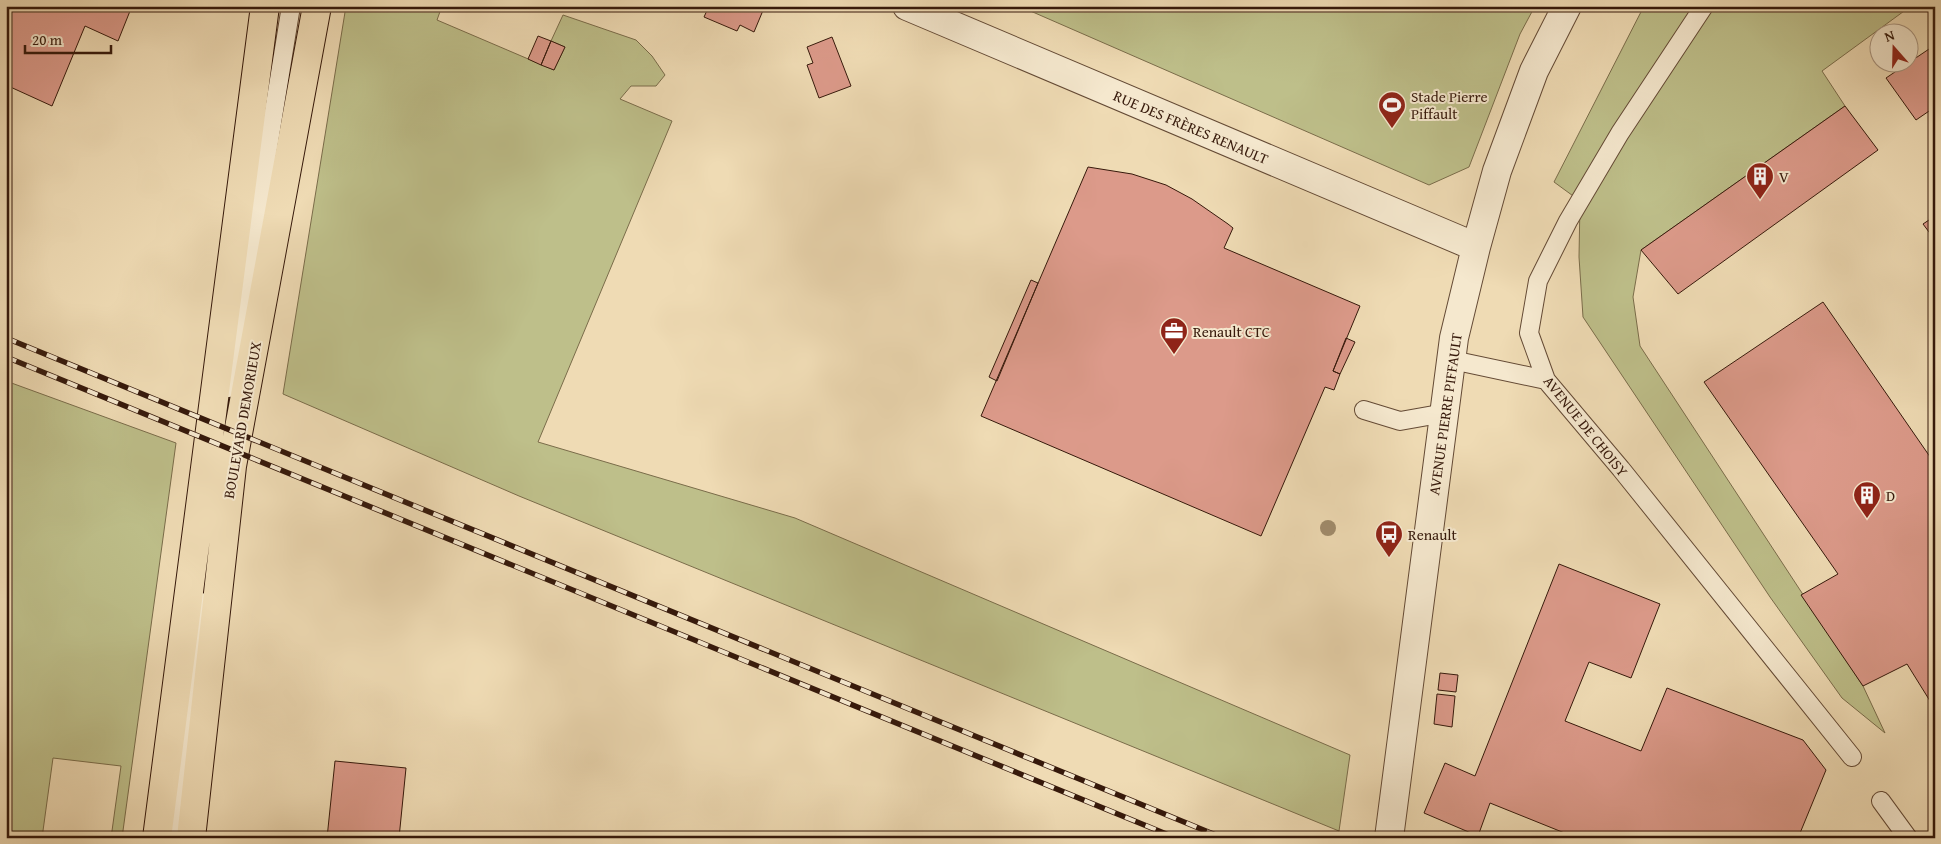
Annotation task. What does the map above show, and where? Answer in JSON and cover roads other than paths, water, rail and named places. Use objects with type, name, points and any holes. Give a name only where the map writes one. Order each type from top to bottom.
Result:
[{"type":"main road","name":"BOULEVARD DEMORIEUX","points":[[157,838],[265,6]]},
{"type":"main road","name":"BOULEVARD DEMORIEUX","points":[[191,838],[232,466],[317,6]]},
{"type":"street","name":"RUE DES FRÈRES RENAULT","points":[[907,6],[1476,247]]},
{"type":"street","name":"AVENUE PIERRE PIFFAULT","points":[[1389,838],[1454,338],[1496,171],[1534,71],[1567,6]]},
{"type":"lane","points":[[173,838],[223,428],[291,6]]},
{"type":"lane","name":"AVENUE DE CHOISY","points":[[1704,6],[1620,133],[1568,220],[1538,280],[1529,333],[1546,380],[1621,469],[1852,757]]},
{"type":"lane","points":[[1452,360],[1546,380]]},
{"type":"lane","points":[[1364,410],[1400,421],[1445,413]]},
{"type":"lane","points":[[1881,801],[1908,838]]},
{"type":"railway","points":[[6,338],[1223,838]]},
{"type":"railway","points":[[6,357],[1176,838]]},
{"type":"place","name":"Stade Pierre Piffault","points":[[1392,129]]},
{"type":"place","name":"V","points":[[1760,200]]},
{"type":"place","name":"Renault CTC","points":[[1174,355]]},
{"type":"place","name":"D","points":[[1867,519]]},
{"type":"place","name":"Renault","points":[[1389,558]]}]
